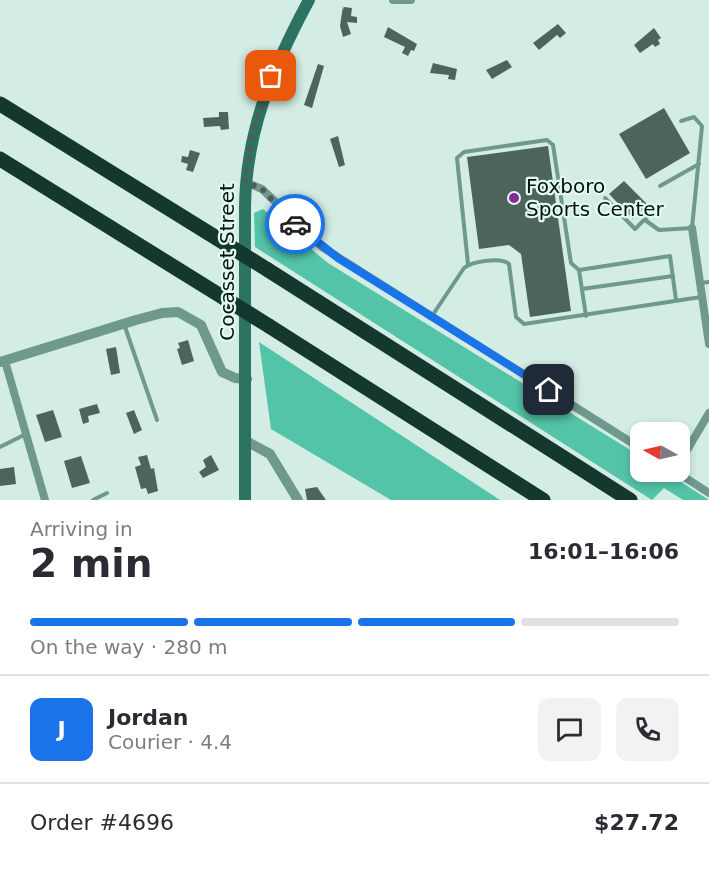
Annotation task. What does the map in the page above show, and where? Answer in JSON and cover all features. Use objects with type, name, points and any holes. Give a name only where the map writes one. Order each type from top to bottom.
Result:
[{"type":"highway","points":[[0,104],[268,270],[630,500]]},
{"type":"highway","points":[[0,159],[543,500]]},
{"type":"main road","name":"Cocasset Street","points":[[245,500],[247,380],[245,182],[250,142],[263,97],[282,51],[309,0]]},
{"type":"street","points":[[393,0],[411,0]]},
{"type":"street","points":[[245,182],[262,189],[321,247],[630,442]]},
{"type":"street","points":[[692,228],[704,282],[702,297],[709,344]]},
{"type":"street","points":[[45,500],[27,434],[3,362],[124,323],[162,313],[182,314],[201,325],[222,372],[247,380]]},
{"type":"street","points":[[690,448],[706,425],[709,412]]},
{"type":"street","points":[[246,441],[270,454],[298,500]]},
{"type":"street","points":[[690,481],[709,493]]},
{"type":"lane","points":[[645,220],[659,230],[692,228],[702,126],[694,117],[681,121]]},
{"type":"lane","points":[[468,264],[457,158],[464,152],[547,140],[553,144],[571,263],[579,270],[586,316]]},
{"type":"lane","points":[[660,186],[699,164]]},
{"type":"lane","points":[[605,198],[635,229],[652,212]]},
{"type":"lane","points":[[579,270],[670,256],[676,300]]},
{"type":"lane","points":[[432,316],[459,273],[468,264],[501,260],[508,262],[516,317],[521,323],[530,324],[586,316],[702,297]]},
{"type":"lane","points":[[582,289],[673,276]]},
{"type":"lane","points":[[124,323],[157,420]]},
{"type":"lane","points":[[0,447],[27,434]]},
{"type":"lane","points":[[93,500],[107,493]]},
{"type":"green space","points":[[263,209],[328,263],[630,450],[630,482],[681,482],[709,500],[683,500],[664,488],[652,500],[255,247],[254,213]]},
{"type":"green space","points":[[259,342],[500,500],[391,500],[271,429]]},
{"type":"building","points":[[343,6],[344,10],[344,7],[352,8],[351,16],[357,17],[357,23],[347,22],[351,34],[343,37],[340,26]]},
{"type":"building","points":[[558,24],[566,33],[560,38],[557,35],[539,50],[533,43]]},
{"type":"building","points":[[388,27],[417,44],[414,51],[411,50],[408,56],[402,53],[405,47],[384,37]]},
{"type":"building","points":[[654,28],[661,38],[658,40],[660,44],[655,47],[653,44],[640,53],[634,45]]},
{"type":"building","points":[[507,60],[512,67],[492,79],[486,70]]},
{"type":"building","points":[[433,63],[457,69],[455,80],[448,79],[449,75],[430,73]]},
{"type":"building","points":[[318,64],[324,66],[312,108],[304,105]]},
{"type":"building","points":[[664,108],[690,153],[646,179],[619,134]]},
{"type":"building","points":[[219,112],[228,112],[229,129],[221,130],[220,126],[204,127],[203,118],[219,117]]},
{"type":"building","points":[[338,136],[345,165],[339,167],[330,139]]},
{"type":"building","name":"Foxboro Sports Center","points":[[548,146],[571,311],[530,317],[521,254],[509,245],[479,249],[467,157]]},
{"type":"building","points":[[190,150],[200,153],[193,172],[186,170],[188,164],[181,162],[182,156],[188,157]]},
{"type":"building","points":[[624,181],[648,205],[633,219],[609,194]]},
{"type":"building","points":[[188,340],[194,361],[182,365],[177,349],[180,348],[178,343]]},
{"type":"building","points":[[116,347],[120,373],[111,375],[106,349]]},
{"type":"building","points":[[97,404],[100,413],[88,416],[89,422],[83,424],[79,409]]},
{"type":"building","points":[[53,410],[62,437],[45,442],[36,415]]},
{"type":"building","points":[[134,410],[142,430],[134,434],[126,413]]},
{"type":"building","points":[[147,455],[151,469],[154,468],[158,491],[148,494],[146,488],[141,489],[135,467],[141,465],[138,457]]},
{"type":"building","points":[[211,455],[219,470],[203,478],[199,472],[206,467],[203,460]]},
{"type":"building","points":[[81,456],[90,483],[72,488],[64,461]]},
{"type":"building","points":[[14,467],[16,484],[0,486],[0,469]]},
{"type":"building","points":[[317,487],[326,500],[307,500],[305,489]]},
{"type":"way so far","points":[[271,76],[252,136],[245,182],[262,189],[295,224]]},
{"type":"place","name":"Foxboro Sports Center","points":[[514,198]]},
{"type":"route","points":[[295,224],[338,258],[549,390]]}]
